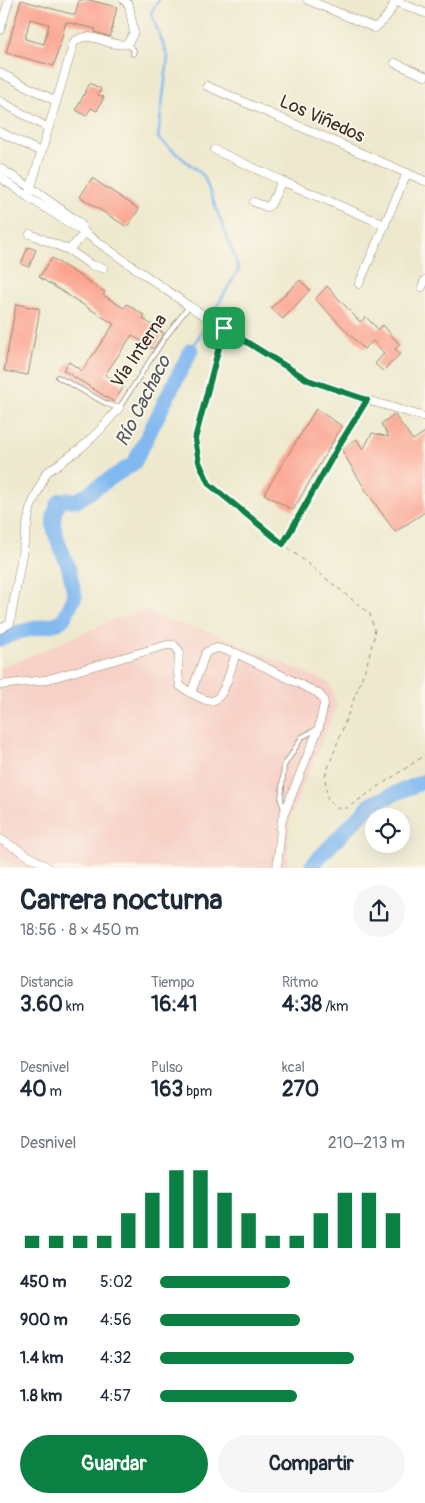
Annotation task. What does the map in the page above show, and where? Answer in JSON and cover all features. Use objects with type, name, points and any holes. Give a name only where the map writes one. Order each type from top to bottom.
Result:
[{"type":"street","points":[[0,30],[9,0]]},
{"type":"street","points":[[308,0],[375,28],[382,23],[395,0],[425,13]]},
{"type":"street","points":[[28,197],[74,42],[80,37],[87,36],[118,46],[127,44],[134,33],[128,2]]},
{"type":"street","points":[[394,63],[425,76]]},
{"type":"street","points":[[0,73],[56,101]]},
{"type":"street","name":"Los Viñedos","points":[[206,86],[425,181]]},
{"type":"street","points":[[0,101],[48,128]]},
{"type":"street","points":[[0,132],[41,152]]},
{"type":"street","points":[[215,150],[385,225]]},
{"type":"street","points":[[0,168],[80,223],[85,233]]},
{"type":"street","points":[[359,284],[407,173]]},
{"type":"street","points":[[0,177],[190,306],[308,380],[425,418]]},
{"type":"street","points":[[254,202],[267,207],[271,204],[282,181]]},
{"type":"street","points":[[69,250],[85,233]]},
{"type":"street","points":[[30,234],[69,250],[90,265],[103,268]]},
{"type":"street","points":[[0,629],[10,623],[30,510],[46,473],[82,448],[119,408]]},
{"type":"street","points":[[0,685],[45,680],[167,644],[174,645],[179,651],[178,673],[180,686],[207,701],[215,700],[221,695],[236,653]]},
{"type":"street","points":[[191,693],[206,652],[217,648],[236,653],[318,693],[323,699],[324,704],[319,727],[282,819],[277,868]]},
{"type":"street","points":[[0,839],[49,868]]},
{"type":"lane","points":[[127,44],[134,50],[134,54]]},
{"type":"lane","name":"Vía Interna","points":[[58,377],[107,404],[119,408],[164,339],[190,306]]},
{"type":"lane","points":[[341,442],[367,400]]},
{"type":"lane","points":[[285,812],[281,800],[284,766],[302,737],[319,727]]},
{"type":"path","points":[[223,327],[195,439],[199,462],[209,484],[370,614],[375,633],[367,664],[325,776],[327,798],[336,808],[347,808],[425,755]]},
{"type":"path","points":[[283,544],[341,442]]},
{"type":"shaded area","points":[[144,610],[170,621],[208,631],[330,683],[337,706],[290,816],[287,868],[21,868],[0,858],[0,667],[26,658],[113,620]]},
{"type":"building","points":[[21,0],[75,15],[79,0],[89,0],[117,7],[110,37],[95,32],[96,29],[66,22],[54,66],[6,53]],"holes":[[[30,19],[49,24],[44,44],[25,39]]]},
{"type":"building","points":[[90,83],[101,89],[98,95],[104,97],[97,111],[91,108],[86,116],[76,110]]},
{"type":"building","points":[[92,178],[139,209],[127,227],[80,197]]},
{"type":"building","points":[[28,247],[36,250],[29,267],[21,264]]},
{"type":"building","points":[[52,258],[105,292],[103,295],[124,308],[127,304],[145,316],[143,319],[164,333],[153,349],[132,335],[105,375],[124,386],[114,402],[63,370],[69,362],[82,371],[114,324],[39,277]]},
{"type":"building","points":[[300,280],[310,290],[283,319],[271,308]]},
{"type":"building","points":[[327,286],[360,322],[366,317],[378,329],[383,325],[400,345],[395,349],[400,354],[383,371],[375,364],[384,353],[373,341],[364,349],[315,299]]},
{"type":"building","points":[[16,304],[40,309],[28,375],[4,371]]},
{"type":"building","points":[[316,409],[342,426],[293,510],[264,494]]},
{"type":"building","points":[[394,414],[413,440],[425,432],[425,512],[395,532],[365,489],[341,449],[357,439],[363,450],[372,433],[389,437],[381,424]]},
{"type":"waterway","points":[[159,0],[151,13],[168,57],[158,138],[204,176],[239,269],[191,350]]},
{"type":"waterway","name":"Río Cachaco","points":[[0,639],[19,632],[58,623],[64,618],[75,596],[68,566],[55,533],[54,516],[56,508],[61,500],[78,500],[134,463],[191,350]]},
{"type":"waterway","points":[[312,868],[312,865],[371,804],[425,781]]},
{"type":"route","points":[[224,328],[308,380],[367,400],[283,544],[209,484],[199,462],[195,439],[224,328]]}]
